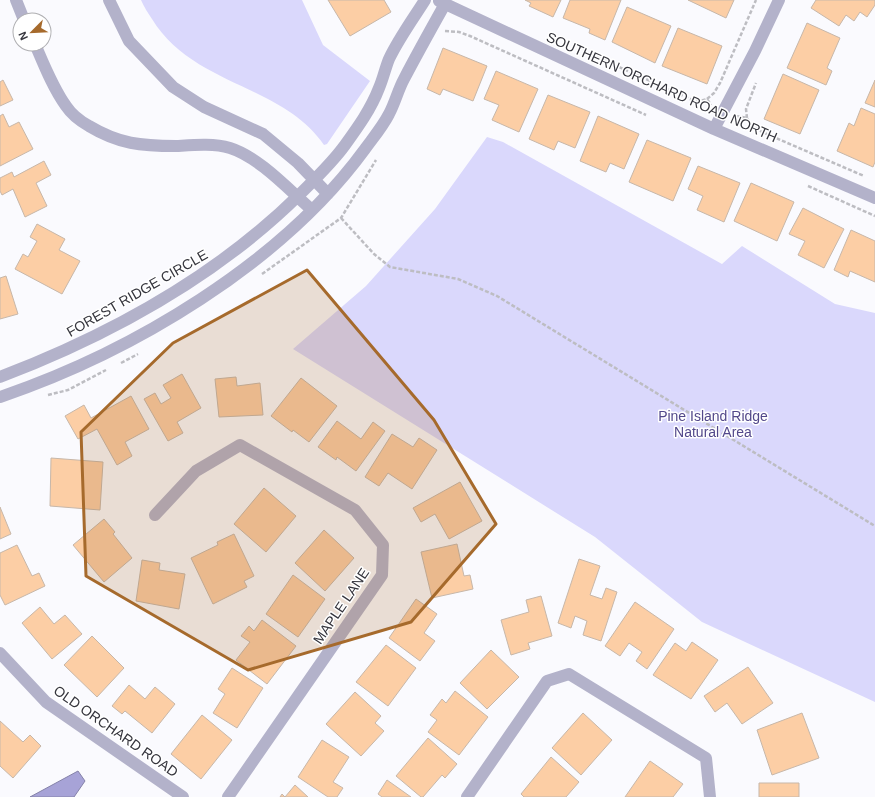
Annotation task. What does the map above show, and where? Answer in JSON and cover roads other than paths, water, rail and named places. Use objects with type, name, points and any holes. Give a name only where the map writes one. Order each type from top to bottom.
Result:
[{"type":"street","points":[[16,0],[21,12]]},
{"type":"street","points":[[109,0],[128,41],[172,88],[204,107],[263,134],[298,163],[328,194]]},
{"type":"street","name":"FOREST RIDGE CIRCLE","points":[[0,377],[54,356],[126,319],[191,282],[222,261],[258,232],[297,197],[344,146],[366,114],[380,88],[388,61],[399,40],[425,0]]},
{"type":"street","points":[[714,128],[779,0]]},
{"type":"street","points":[[0,397],[66,373],[138,338],[195,302],[240,271],[279,240],[328,194],[365,150],[389,114],[441,2]]},
{"type":"street","name":"SOUTHERN ORCHARD ROAD NORTH","points":[[441,2],[714,128],[875,198]]},
{"type":"street","points":[[38,52],[51,81],[66,107],[77,119],[108,137],[133,144],[176,146],[193,144],[230,148],[253,160],[312,210]]},
{"type":"street","name":"MAPLE LANE","points":[[155,515],[196,471],[240,445],[354,510],[383,545],[382,575],[228,797]]},
{"type":"street","name":"OLD ORCHARD ROAD","points":[[0,653],[46,702],[183,797]]},
{"type":"street","points":[[467,797],[547,681],[569,674],[706,758],[710,797]]},
{"type":"park label","name":"Pine Island Ridge Natural Area","points":[[713,424]]}]
